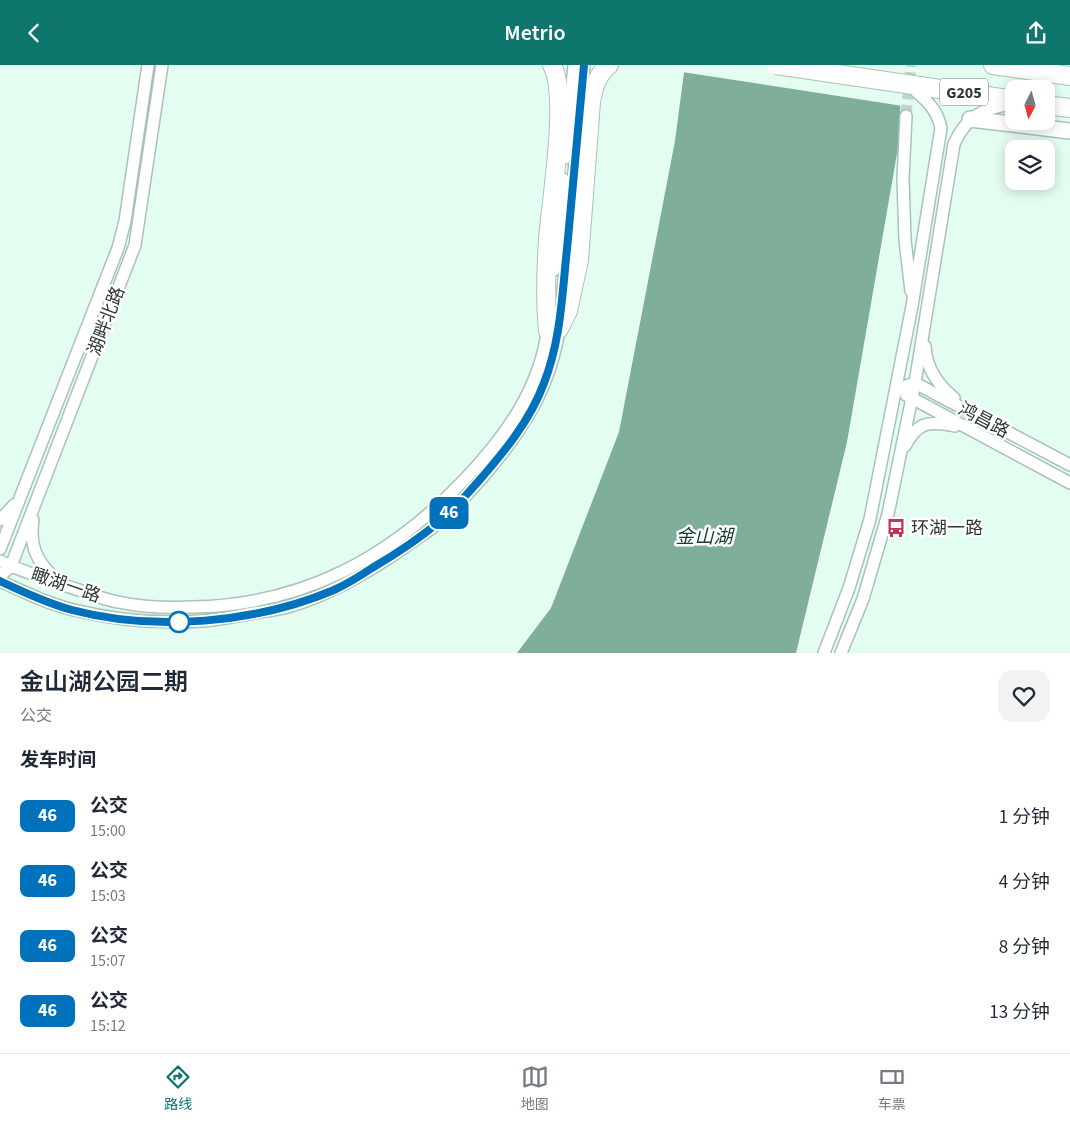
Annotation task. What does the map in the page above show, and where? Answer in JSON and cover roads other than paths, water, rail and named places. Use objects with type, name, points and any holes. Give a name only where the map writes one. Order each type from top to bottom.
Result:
[{"type":"highway","points":[[552,65],[558,78],[560,96],[548,241],[546,306],[553,330]]},
{"type":"highway","points":[[553,330],[568,311],[579,260],[591,102],[594,85],[601,72],[609,65]]},
{"type":"highway","name":"G205","points":[[776,65],[1005,99]]},
{"type":"highway","name":"G205","points":[[994,65],[1021,67],[1070,76]]},
{"type":"highway","points":[[1055,106],[1070,108]]},
{"type":"main road","points":[[970,119],[1070,131]]},
{"type":"street","name":"湖畔北路","points":[[0,549],[118,248],[125,221],[148,65]]},
{"type":"street","name":"湖畔北路","points":[[12,566],[135,245],[162,65]]},
{"type":"street","name":"瞰湖一路","points":[[0,581],[32,596],[72,610],[116,618],[176,622],[220,619],[288,607],[336,589],[389,558],[441,521],[513,441],[530,413],[544,384],[554,352],[553,330],[574,65]]},
{"type":"street","name":"瞰湖一路","points":[[0,561],[118,603],[173,608],[224,607],[271,598],[313,585],[354,567],[400,536],[425,516],[451,493],[488,454],[525,401],[553,330],[584,65]]},
{"type":"street","points":[[824,653],[849,588],[870,519],[897,389],[940,129],[938,116],[911,84]]},
{"type":"street","points":[[841,653],[863,599],[888,514],[915,383],[954,144],[970,119],[994,107],[1005,105]]},
{"type":"street","points":[[906,116],[903,177],[905,240],[912,305]]},
{"type":"street","points":[[924,328],[925,352],[932,373],[946,392],[972,414]]},
{"type":"street","points":[[897,389],[915,383]]},
{"type":"street","name":"鸿昌路","points":[[915,383],[1070,465]]},
{"type":"street","points":[[897,389],[912,399],[1070,483]]},
{"type":"street","points":[[901,454],[910,437],[923,424],[946,424],[966,428]]},
{"type":"street","points":[[0,520],[20,498]]},
{"type":"street","points":[[36,503],[32,525],[34,549],[46,571],[65,585]]},
{"type":"street","points":[[0,576],[12,566]]},
{"type":"water","name":"金山湖","points":[[685,65],[902,65],[899,142],[847,442],[796,653],[517,653],[551,608],[619,432],[675,141]]},
{"type":"tunnel","points":[[906,116],[911,65]]},
{"type":"place","name":"环湖一路","points":[[896,528]]}]
